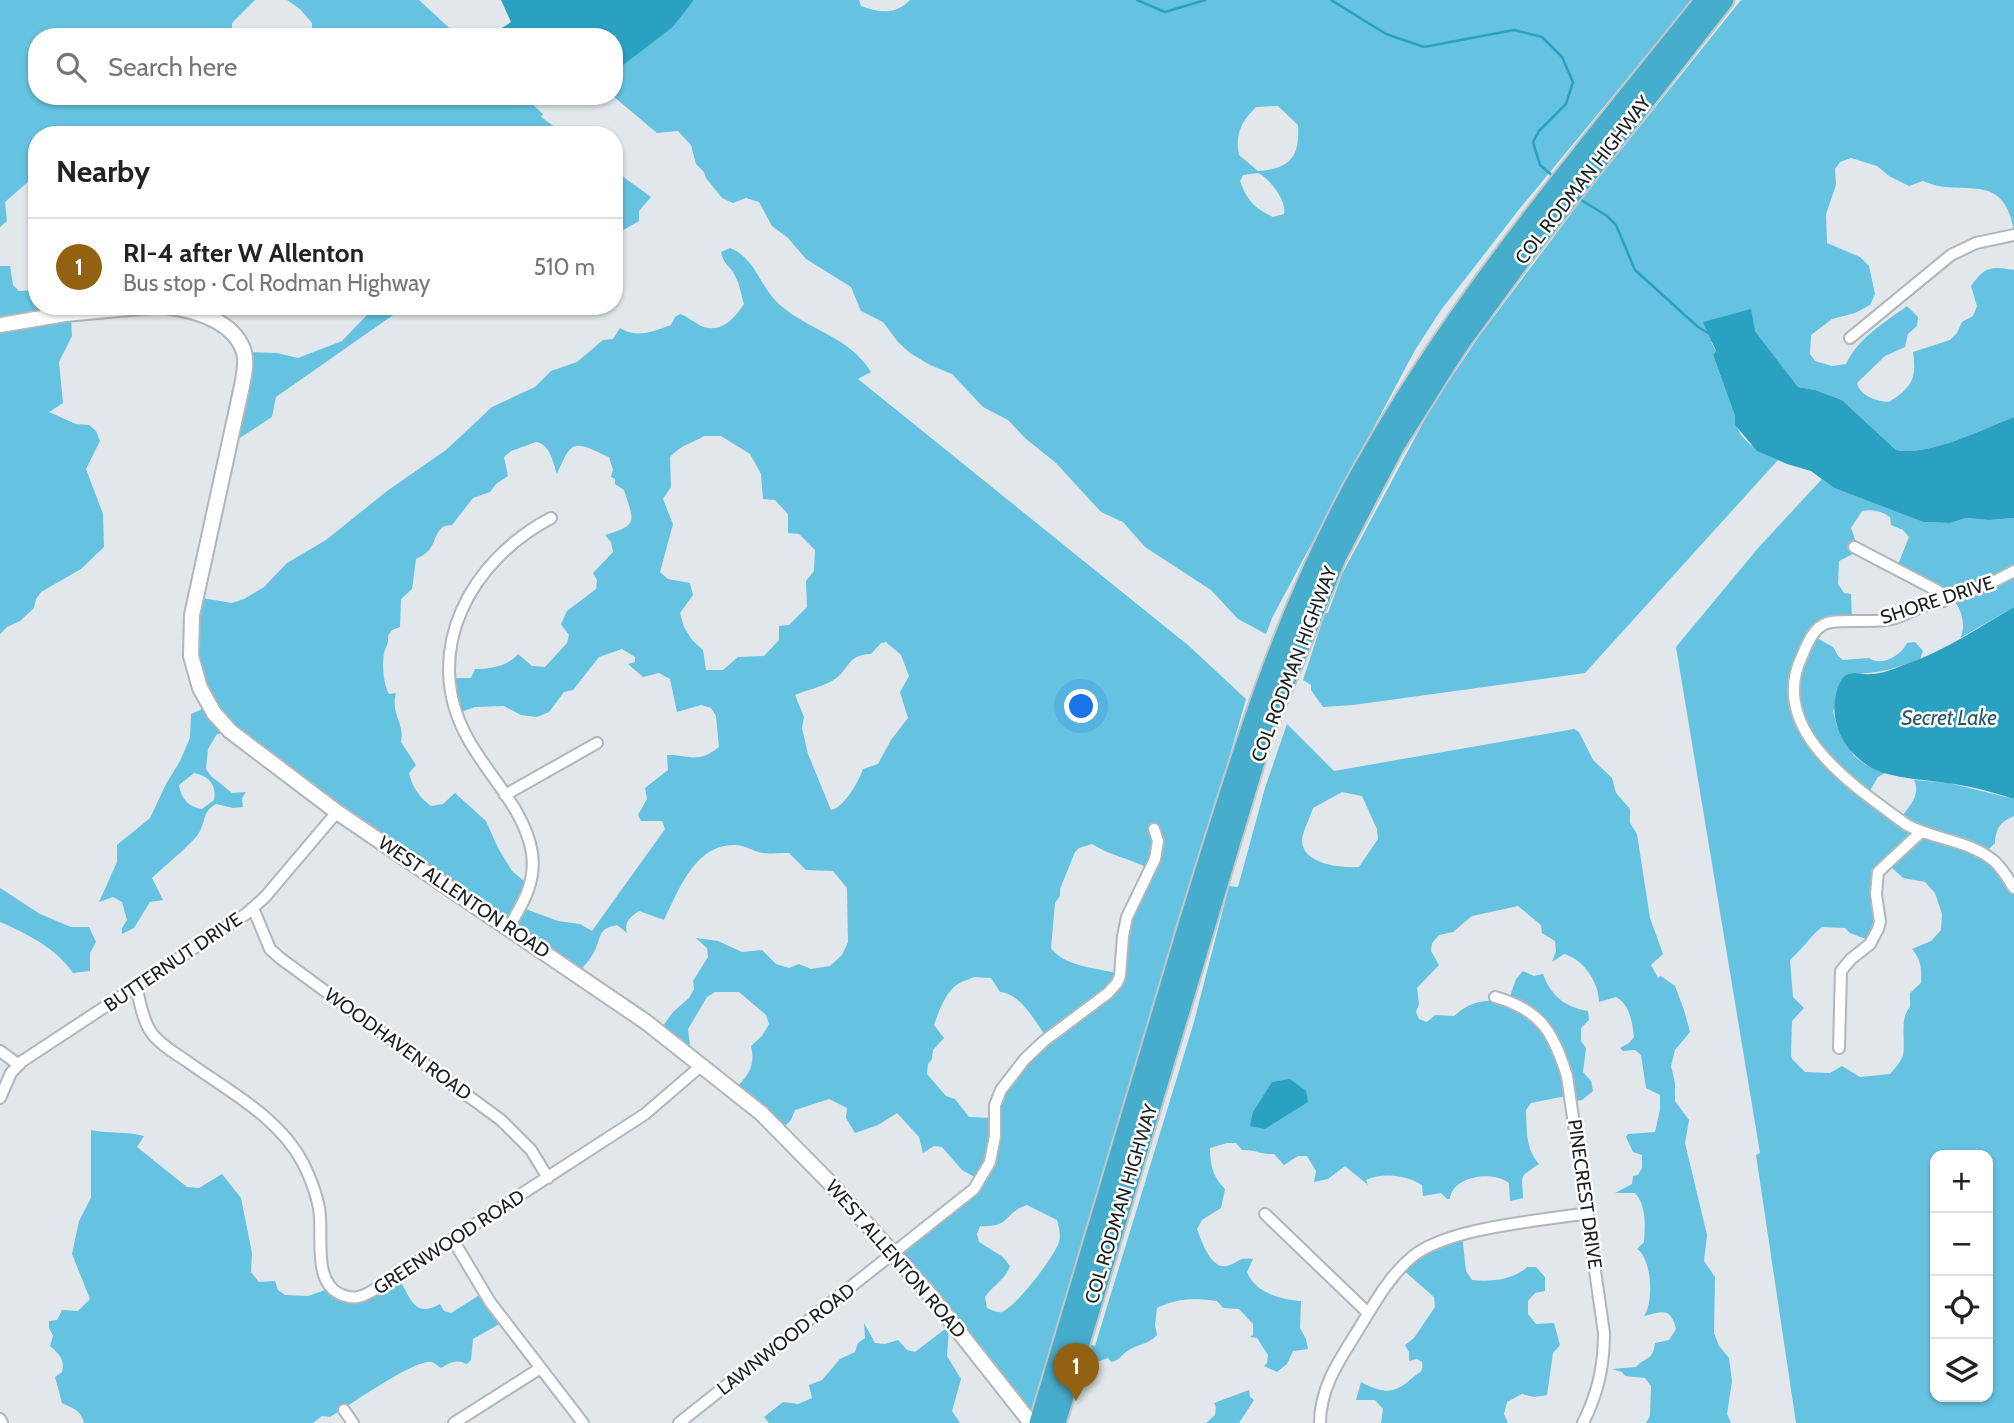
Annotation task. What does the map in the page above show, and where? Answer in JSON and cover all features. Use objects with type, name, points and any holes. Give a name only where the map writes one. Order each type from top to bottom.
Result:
[{"type":"highway","name":"COL RODMAN HIGHWAY","points":[[1056,1423],[1262,738],[1336,555],[1426,394],[1457,347],[1566,188],[1704,0]]},
{"type":"highway","name":"COL RODMAN HIGHWAY","points":[[1039,1423],[1240,756],[1301,598],[1360,474],[1400,405],[1455,320],[1724,0]]},
{"type":"street","points":[[1850,338],[1951,256],[1976,243],[2014,235]]},
{"type":"street","points":[[0,325],[59,315]]},
{"type":"street","name":"WEST ALLENTON ROAD","points":[[200,315],[227,327],[238,340],[244,353],[245,366],[192,615],[191,656],[200,688],[214,713],[230,731],[337,812],[646,1022],[761,1112],[829,1181],[930,1295],[1031,1423]]},
{"type":"street","points":[[509,928],[530,890],[533,867],[526,832],[457,717],[449,676],[451,645],[454,629],[468,596],[489,566],[518,538],[551,518]]},
{"type":"street","points":[[1854,547],[1938,591],[1944,601]]},
{"type":"street","name":"SHORE DRIVE","points":[[2014,571],[1984,587],[1891,619],[1825,623],[1814,633],[1804,651],[1795,680],[1797,713],[1807,734],[1830,765],[1889,812],[1921,832],[1978,850],[1994,861],[2014,888]]},
{"type":"street","points":[[505,795],[597,743]]},
{"type":"street","name":"BUTTERNUT DRIVE","points":[[0,1098],[5,1082],[19,1065],[253,908],[337,812]]},
{"type":"street","name":"LAWNWOOD ROAD","points":[[679,1423],[965,1198],[982,1179],[994,1146],[997,1097],[1025,1059],[1050,1035],[1108,993],[1117,983],[1127,917],[1156,859],[1158,841],[1154,829]]},
{"type":"street","points":[[1839,1048],[1840,977],[1847,962],[1870,944],[1878,929],[1878,872],[1921,832]]},
{"type":"street","name":"WOODHAVEN ROAD","points":[[253,908],[270,949],[501,1120],[531,1150],[548,1178]]},
{"type":"street","name":"GREENWOOD ROAD","points":[[136,986],[145,1020],[159,1041],[249,1105],[279,1131],[302,1161],[319,1207],[322,1269],[334,1292],[353,1298],[362,1297],[453,1240],[645,1114],[702,1065]]},
{"type":"street","name":"PINECREST DRIVE","points":[[1495,997],[1519,1004],[1542,1023],[1558,1048],[1567,1076],[1603,1316],[1604,1352],[1598,1388],[1583,1423]]},
{"type":"street","points":[[0,1051],[19,1065]]},
{"type":"street","points":[[1320,1423],[1326,1388],[1343,1354],[1384,1289],[1411,1258],[1433,1245],[1469,1233],[1588,1213]]},
{"type":"street","points":[[1265,1214],[1368,1313]]},
{"type":"street","points":[[453,1240],[489,1302],[583,1423]]},
{"type":"street","points":[[454,1423],[539,1368]]},
{"type":"street","points":[[344,1410],[353,1423]]},
{"type":"shaded area","points":[[0,0],[255,0],[232,23],[232,28],[28,28],[28,105],[533,105],[543,114],[541,117],[554,126],[28,126],[28,182],[5,202],[7,221],[0,227]]},
{"type":"shaded area","points":[[287,0],[419,0],[449,28],[312,28],[312,23],[300,9]]},
{"type":"shaded area","points":[[694,0],[859,0],[861,6],[887,11],[899,8],[910,0],[1692,0],[1517,212],[1441,310],[1415,350],[1272,618],[1266,634],[1238,619],[1211,590],[1145,547],[1123,522],[1101,512],[1056,463],[1008,420],[983,407],[952,374],[910,353],[883,322],[861,311],[851,287],[806,259],[788,238],[772,226],[759,202],[746,198],[733,203],[722,198],[696,164],[691,145],[678,131],[657,133],[623,104],[623,64],[673,27]],"holes":[[[1278,106],[1298,125],[1295,153],[1285,164],[1258,171],[1239,155],[1240,129],[1256,107]],[[1258,173],[1268,180],[1283,203],[1284,214],[1273,217],[1256,207],[1240,181],[1243,175]]]},
{"type":"shaded area","points":[[1741,0],[2014,0],[2014,230],[2008,211],[2000,199],[1990,192],[1938,186],[1923,181],[1909,186],[1889,176],[1877,166],[1851,158],[1840,162],[1835,169],[1836,185],[1826,214],[1827,243],[1860,257],[1869,266],[1875,294],[1870,305],[1855,313],[1832,319],[1811,335],[1810,354],[1815,361],[1832,366],[1846,364],[1865,338],[1907,306],[1918,317],[1917,326],[1908,334],[1905,347],[1885,356],[1857,383],[1861,391],[1869,397],[1889,402],[1911,382],[1914,369],[1913,352],[1950,340],[1962,322],[1973,316],[1977,306],[1971,286],[1980,274],[1994,268],[2014,270],[2014,417],[1939,446],[1909,451],[1896,450],[1842,400],[1798,387],[1755,331],[1711,342],[1739,431],[1749,444],[1778,460],[1585,673],[1323,707],[1311,690],[1311,685],[1303,680],[1325,613],[1328,613],[1342,574],[1432,406],[1480,335],[1589,190]]},
{"type":"shaded area","points":[[623,177],[651,197],[639,211],[639,221],[623,230]]},
{"type":"shaded area","points":[[730,248],[739,253],[752,266],[780,305],[841,342],[862,360],[871,372],[858,379],[1189,646],[1246,699],[1038,1423],[893,1258],[978,1179],[962,1170],[942,1147],[934,1146],[923,1153],[919,1137],[897,1113],[878,1125],[855,1133],[846,1118],[847,1108],[829,1099],[795,1110],[791,1120],[778,1133],[734,1090],[752,1065],[751,1046],[762,1036],[769,1024],[766,1015],[739,992],[715,992],[707,997],[688,1029],[690,1046],[684,1054],[658,1033],[673,1012],[689,998],[694,989],[693,981],[708,957],[707,948],[696,938],[718,941],[742,952],[762,950],[776,964],[789,968],[799,964],[811,969],[830,966],[842,955],[848,942],[847,888],[833,871],[806,870],[789,853],[762,853],[738,845],[721,847],[709,852],[690,871],[664,920],[639,911],[628,920],[627,933],[617,925],[607,928],[576,976],[234,733],[217,734],[208,749],[206,769],[232,793],[246,792],[242,798],[243,807],[216,804],[209,809],[197,836],[152,878],[163,900],[150,902],[134,928],[122,934],[127,920],[122,902],[113,897],[99,902],[117,862],[117,845],[150,818],[190,738],[191,714],[209,706],[196,673],[196,597],[232,603],[264,587],[287,563],[326,540],[387,491],[446,450],[492,407],[535,387],[551,371],[577,362],[603,340],[613,339],[620,328],[633,333],[652,331],[671,325],[680,314],[708,328],[726,324],[744,304],[737,279],[721,252]],"holes":[[[704,436],[721,436],[750,454],[761,474],[763,499],[775,500],[788,514],[788,533],[799,534],[815,550],[814,571],[806,581],[807,607],[789,625],[779,626],[779,640],[764,656],[738,657],[723,670],[706,670],[703,650],[692,640],[684,627],[680,613],[693,595],[690,583],[668,579],[660,572],[673,524],[663,499],[671,487],[670,457]],[[536,442],[541,443],[550,454],[557,474],[567,454],[576,446],[609,457],[613,470],[611,477],[615,479],[615,484],[624,490],[631,520],[624,528],[605,535],[611,542],[613,552],[593,573],[597,580],[596,589],[567,611],[561,624],[569,635],[567,643],[545,667],[532,666],[518,654],[499,666],[475,669],[471,678],[450,678],[458,713],[475,707],[504,706],[521,715],[537,717],[549,712],[564,692],[573,690],[599,657],[622,649],[635,657],[635,662],[628,664],[643,677],[659,673],[670,679],[677,712],[701,705],[711,708],[716,716],[719,747],[699,757],[667,755],[668,770],[645,788],[647,799],[638,815],[641,821],[662,821],[665,829],[592,931],[580,924],[558,921],[523,908],[530,886],[512,871],[486,821],[455,793],[443,804],[431,806],[420,796],[409,773],[416,765],[401,742],[401,729],[395,707],[396,693],[389,694],[384,679],[383,658],[388,636],[392,630],[400,627],[401,599],[412,589],[416,559],[430,549],[439,531],[452,525],[473,498],[490,492],[508,476],[504,457],[511,451]],[[886,642],[901,655],[909,676],[900,692],[908,718],[891,740],[878,764],[863,769],[846,799],[831,810],[808,754],[802,728],[804,717],[795,695],[832,681],[856,657],[871,654],[881,643]],[[194,773],[208,779],[215,795],[214,800],[202,809],[186,802],[179,785]],[[1092,844],[1148,868],[1116,973],[1072,963],[1051,948],[1055,903],[1075,852]],[[974,977],[991,978],[1000,992],[1021,1003],[1046,1037],[1002,1088],[990,1118],[969,1117],[955,1099],[946,1096],[927,1074],[933,1050],[944,1038],[934,1025],[946,997],[960,983]],[[1027,1205],[1057,1220],[1060,1240],[1025,1292],[1008,1308],[998,1312],[987,1308],[985,1297],[1006,1275],[1010,1266],[1003,1257],[979,1242],[977,1234],[980,1226],[997,1225]]]},
{"type":"shaded area","points":[[0,266],[10,266],[13,285],[19,291],[28,290],[28,315],[78,315],[71,316],[72,336],[59,362],[63,403],[49,412],[76,424],[89,425],[96,431],[100,441],[86,469],[103,514],[104,547],[81,569],[41,592],[34,608],[0,634]]},
{"type":"shaded area","points":[[367,315],[393,315],[276,397],[272,417],[232,443],[244,352],[277,353],[298,358],[342,341]]},
{"type":"shaded area","points":[[1822,479],[1834,488],[1923,522],[1950,523],[1966,518],[2014,518],[2014,607],[1960,638],[1963,623],[1955,601],[1939,589],[1897,567],[1909,537],[1903,530],[1891,525],[1887,515],[1873,510],[1862,511],[1851,528],[1859,551],[1839,561],[1838,584],[1844,593],[1851,594],[1852,621],[1828,622],[1815,637],[1833,647],[1843,660],[1869,658],[1885,661],[1896,656],[1907,643],[1915,642],[1923,651],[1920,659],[1894,668],[1851,673],[1833,711],[1837,727],[1854,756],[1866,765],[1885,773],[1878,777],[1869,792],[1901,818],[1915,795],[1914,780],[1949,783],[2014,799],[2014,816],[2000,826],[1995,843],[1985,853],[2014,886],[2014,1423],[1796,1423],[1756,1155],[1760,1153],[1676,647],[1759,547]],"holes":[[[1887,863],[1903,878],[1925,882],[1935,893],[1942,914],[1941,930],[1931,941],[1912,949],[1920,965],[1921,983],[1910,993],[1910,1007],[1904,1024],[1902,1058],[1890,1074],[1860,1077],[1842,1066],[1830,1073],[1805,1072],[1791,1055],[1792,1021],[1804,1008],[1793,997],[1790,960],[1822,927],[1845,928],[1850,933],[1871,941],[1880,921],[1880,869]]]},
{"type":"shaded area","points":[[1287,724],[1334,771],[1574,729],[1579,732],[1593,760],[1612,778],[1616,793],[1630,809],[1630,823],[1637,834],[1650,918],[1663,954],[1651,965],[1658,978],[1661,976],[1675,986],[1690,1032],[1675,1050],[1671,1066],[1675,1101],[1689,1120],[1685,1143],[1707,1235],[1704,1261],[1715,1277],[1714,1333],[1719,1346],[1729,1358],[1732,1381],[1727,1414],[1731,1423],[1646,1423],[1650,1416],[1651,1386],[1645,1378],[1625,1376],[1612,1369],[1636,1367],[1651,1356],[1655,1343],[1669,1340],[1676,1329],[1671,1317],[1665,1312],[1644,1316],[1649,1301],[1650,1281],[1646,1261],[1637,1249],[1644,1242],[1643,1210],[1635,1193],[1615,1193],[1632,1184],[1633,1176],[1638,1175],[1642,1168],[1642,1155],[1633,1152],[1626,1137],[1628,1134],[1655,1132],[1660,1095],[1646,1088],[1641,1055],[1635,1050],[1623,1051],[1620,1048],[1634,1037],[1631,1019],[1621,1000],[1616,997],[1599,1002],[1589,972],[1571,957],[1564,954],[1552,962],[1556,951],[1555,941],[1542,933],[1541,925],[1518,906],[1472,916],[1453,932],[1439,935],[1432,943],[1431,951],[1439,965],[1417,988],[1419,1004],[1416,1012],[1419,1019],[1427,1022],[1435,1015],[1454,1016],[1480,1002],[1508,1002],[1516,979],[1523,971],[1534,976],[1543,974],[1560,999],[1572,1007],[1588,1011],[1589,1020],[1581,1028],[1581,1041],[1586,1048],[1583,1072],[1591,1081],[1593,1091],[1582,1100],[1570,1102],[1566,1096],[1531,1103],[1526,1110],[1529,1145],[1539,1164],[1523,1176],[1523,1198],[1510,1201],[1509,1183],[1484,1176],[1465,1180],[1452,1191],[1450,1199],[1441,1193],[1423,1196],[1422,1185],[1402,1177],[1387,1175],[1372,1178],[1366,1180],[1368,1185],[1345,1166],[1328,1179],[1314,1182],[1316,1171],[1307,1156],[1298,1156],[1284,1165],[1274,1154],[1242,1150],[1236,1143],[1210,1148],[1213,1170],[1225,1189],[1221,1208],[1202,1220],[1197,1229],[1204,1247],[1221,1266],[1253,1259],[1247,1272],[1256,1285],[1278,1297],[1301,1301],[1300,1328],[1308,1349],[1293,1351],[1287,1364],[1277,1372],[1264,1366],[1268,1355],[1257,1338],[1250,1337],[1253,1335],[1253,1324],[1239,1309],[1223,1308],[1217,1301],[1186,1300],[1157,1308],[1157,1335],[1150,1341],[1130,1349],[1114,1361],[1111,1362],[1108,1358],[1085,1366],[1091,1345],[1095,1346],[1194,1022],[1229,886],[1238,887],[1265,788]],"holes":[[[1342,792],[1362,796],[1377,829],[1378,839],[1359,867],[1334,866],[1309,855],[1302,841],[1313,808]]]},
{"type":"shaded area","points":[[0,888],[40,914],[71,927],[89,927],[96,942],[90,953],[90,971],[73,973],[49,949],[30,936],[0,922]]},
{"type":"shaded area","points":[[91,1130],[144,1136],[137,1147],[187,1187],[199,1188],[222,1174],[241,1198],[252,1253],[251,1272],[259,1282],[275,1281],[278,1290],[285,1295],[308,1296],[328,1289],[350,1297],[398,1277],[410,1299],[419,1308],[431,1308],[440,1304],[444,1311],[451,1313],[481,1294],[501,1323],[473,1339],[471,1360],[467,1364],[454,1362],[441,1368],[432,1362],[424,1363],[397,1375],[330,1417],[322,1416],[313,1423],[84,1423],[78,1412],[62,1403],[55,1377],[62,1372],[63,1364],[50,1346],[53,1336],[49,1321],[57,1320],[62,1310],[78,1311],[90,1299],[72,1254],[79,1221],[91,1198]]},
{"type":"shaded area","points":[[1462,1235],[1466,1271],[1472,1280],[1501,1279],[1515,1275],[1527,1267],[1536,1267],[1545,1277],[1545,1291],[1535,1293],[1528,1301],[1528,1314],[1536,1324],[1554,1323],[1560,1345],[1553,1353],[1547,1395],[1534,1397],[1522,1394],[1507,1402],[1504,1414],[1508,1423],[1381,1423],[1383,1409],[1375,1400],[1356,1400],[1361,1382],[1381,1390],[1393,1390],[1420,1372],[1422,1362],[1417,1359],[1409,1361],[1409,1352],[1405,1345],[1414,1338],[1435,1307],[1434,1297],[1401,1268],[1422,1249]]},
{"type":"shaded area","points":[[864,1323],[875,1343],[885,1344],[898,1340],[907,1350],[915,1352],[949,1326],[947,1356],[961,1379],[952,1411],[960,1423],[769,1423],[764,1417],[783,1402],[798,1404],[812,1398],[809,1385],[822,1380],[840,1359],[855,1352],[858,1343],[865,1338]]},
{"type":"shaded area","points":[[1249,1390],[1250,1397],[1254,1400],[1239,1423],[1206,1423],[1215,1415],[1214,1403]]},
{"type":"water","points":[[501,0],[694,0],[673,27],[623,65],[623,28],[502,28],[511,22]]},
{"type":"water","points":[[1751,309],[1755,331],[1798,387],[1842,400],[1896,450],[1909,451],[1939,446],[2014,417],[2014,518],[1966,518],[1950,523],[1923,522],[1834,488],[1811,471],[1757,451],[1735,425],[1735,416],[1713,355],[1716,351],[1703,322]]},
{"type":"water","name":"Secret Lake","points":[[2014,607],[2014,799],[1964,786],[1884,773],[1872,768],[1853,753],[1839,732],[1834,708],[1836,693],[1845,676],[1854,673],[1880,673],[1920,659]]},
{"type":"water","points":[[1290,1079],[1306,1091],[1308,1102],[1265,1129],[1250,1126],[1253,1112],[1272,1082]]},
{"type":"waterway","points":[[1137,0],[1165,12],[1205,0]]},
{"type":"waterway","points":[[1331,0],[1386,34],[1424,47],[1514,30],[1542,37],[1562,57],[1573,82],[1566,104],[1539,131],[1533,142],[1540,165],[1555,178]]},
{"type":"waterway","points":[[1578,198],[1607,216],[1616,225],[1635,270],[1708,333]]},
{"type":"place","name":"RI-4 after W Allenton","points":[[1076,1401]]}]
